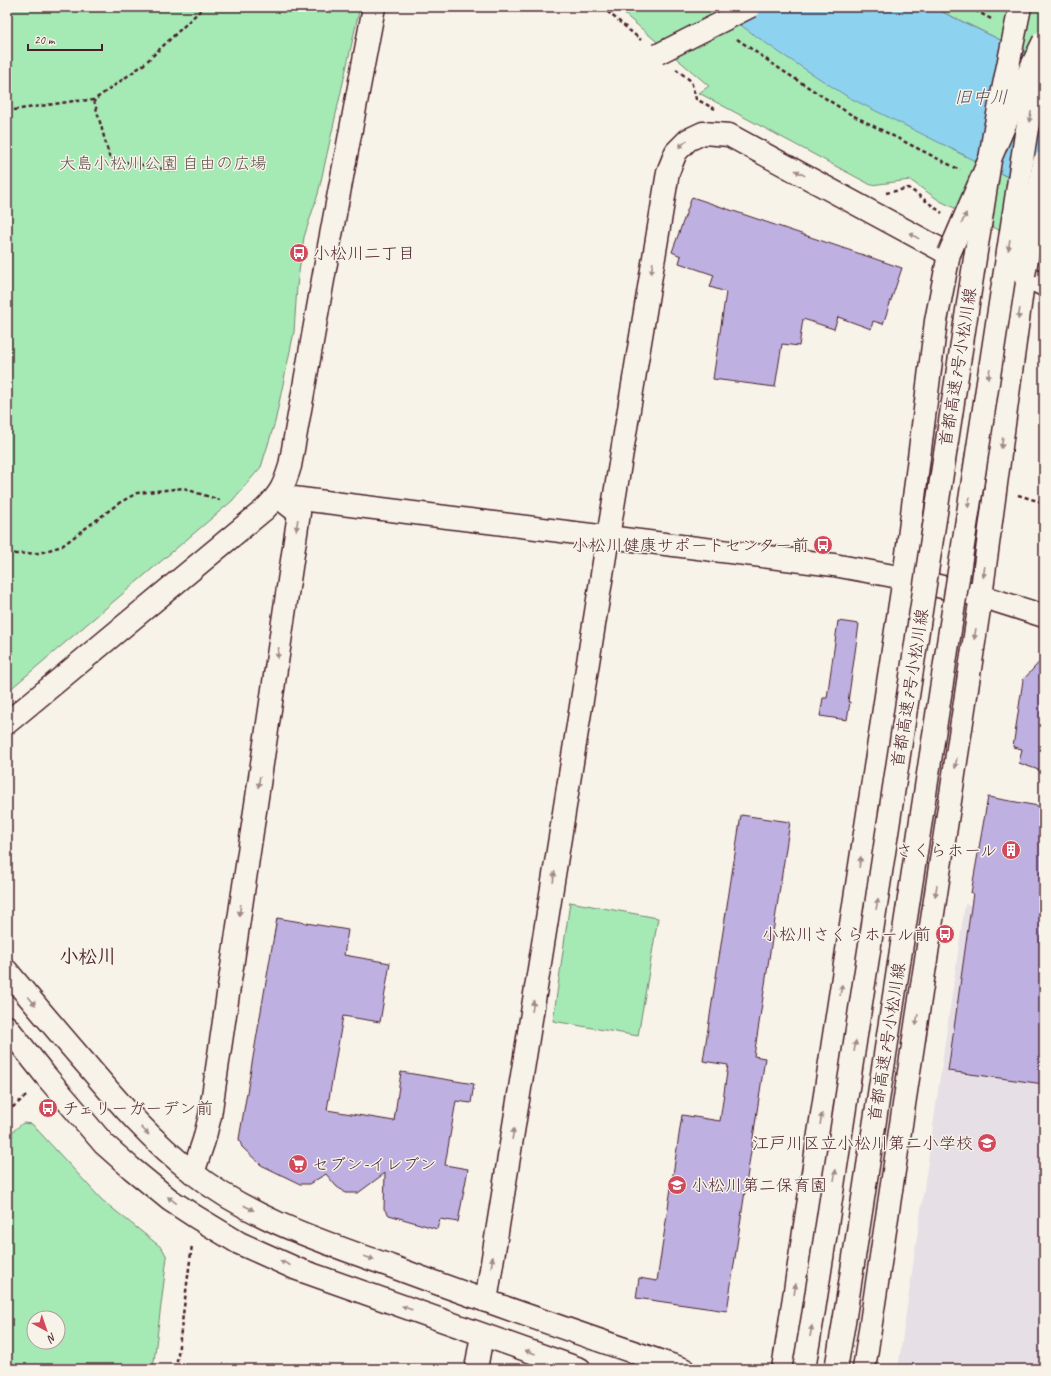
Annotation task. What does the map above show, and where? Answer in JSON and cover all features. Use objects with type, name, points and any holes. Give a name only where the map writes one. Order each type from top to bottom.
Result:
[{"type":"main road","points":[[7,723],[248,523],[277,496],[286,479],[290,466],[329,246],[374,7]]},
{"type":"main road","name":"首都高速7号小松川線","points":[[804,1369],[994,134],[1020,7]]},
{"type":"main road","points":[[782,1369],[904,578],[936,321],[949,254],[1014,103],[1044,41]]},
{"type":"main road","name":"首都高速7号小松川線","points":[[836,1369],[1026,134],[1044,52]]},
{"type":"main road","points":[[486,1301],[668,172],[676,152],[688,140],[702,133],[729,135],[949,254]]},
{"type":"main road","points":[[864,1369],[981,596],[1024,275],[1044,162]]},
{"type":"main road","points":[[1024,275],[1044,285]]},
{"type":"main road","points":[[277,496],[834,565],[904,578],[981,596],[1044,616]]},
{"type":"main road","points":[[193,1173],[210,1116],[299,513],[277,496]]},
{"type":"main road","points":[[7,971],[129,1114],[156,1142],[193,1173],[219,1192],[285,1226],[324,1242],[486,1301],[683,1369]]},
{"type":"main road","points":[[7,1027],[45,1075],[104,1144],[165,1195],[196,1217],[239,1243],[297,1269],[580,1369]]},
{"type":"main road","points":[[476,1369],[482,1335]]},
{"type":"street","points":[[658,54],[752,7]]},
{"type":"path","points":[[7,111],[74,101],[94,100],[143,65],[204,7]]},
{"type":"path","points":[[731,34],[783,71],[850,114],[964,172]]},
{"type":"path","points":[[94,100],[110,159],[175,171]]},
{"type":"path","points":[[7,552],[16,554],[39,553],[62,546],[119,503],[137,493],[184,488],[220,500]]},
{"type":"path","points":[[1018,495],[1044,503]]},
{"type":"path","points":[[7,1112],[26,1096]]},
{"type":"path","points":[[176,1369],[192,1245]]},
{"type":"shaded area","name":"江戸川区立小松川第二小学校","points":[[965,904],[1044,917],[1044,1369],[898,1369]]},
{"type":"green space","name":"大島小松川公園 自由の広場","points":[[7,7],[360,7],[318,194],[304,237],[297,286],[294,332],[275,422],[261,467],[232,501],[7,692]]},
{"type":"green space","points":[[616,7],[715,7],[734,21],[955,151],[1044,195],[1044,252],[940,201],[910,180],[871,185],[699,93],[709,86]]},
{"type":"green space","points":[[932,7],[1044,7],[1044,61],[947,14]]},
{"type":"green space","points":[[570,902],[658,918],[638,1036],[553,1021]]},
{"type":"green space","points":[[23,1123],[32,1124],[102,1200],[162,1248],[167,1257],[153,1369],[7,1369],[7,1136]]},
{"type":"water","name":"旧中川","points":[[715,7],[932,7],[1044,61],[1044,195],[848,97],[780,53]]},
{"type":"building","points":[[692,197],[902,268],[883,324],[873,321],[871,329],[838,317],[834,329],[803,319],[799,346],[782,344],[775,387],[713,379],[726,292],[710,287],[714,275],[679,263],[681,256],[672,252]]},
{"type":"building","points":[[838,621],[859,624],[848,702],[850,702],[847,720],[820,716],[823,698],[827,698]]},
{"type":"building","points":[[1044,657],[1044,772],[1019,763],[1022,749],[1013,747],[1023,680]]},
{"type":"building","points":[[988,797],[1044,807],[1044,922],[1040,945],[1044,946],[1044,1084],[948,1071],[973,893],[971,893]]},
{"type":"building","points":[[741,815],[790,822],[754,1056],[765,1058],[727,1311],[636,1298],[639,1278],[657,1281],[682,1115],[720,1121],[728,1065],[703,1061]]},
{"type":"building","points":[[277,918],[348,930],[344,955],[390,963],[380,1022],[343,1016],[327,1110],[394,1121],[401,1072],[474,1084],[471,1103],[456,1101],[445,1165],[468,1169],[458,1222],[440,1219],[437,1229],[389,1215],[384,1209],[385,1173],[358,1193],[345,1193],[336,1186],[326,1174],[309,1184],[300,1184],[261,1165],[242,1147],[239,1139]]},
{"type":"place","name":"小松川二丁目","points":[[299,253]]},
{"type":"place","name":"小松川健康サポートセンター前","points":[[823,545]]},
{"type":"place","name":"さくらホール","points":[[1011,850]]},
{"type":"place","name":"小松川さくらホール前","points":[[945,934]]},
{"type":"place","name":"チェリーガーデン前","points":[[48,1108]]},
{"type":"place","name":"江戸川区立小松川第二小学校","points":[[987,1143]]},
{"type":"place","name":"セブン-イレブン","points":[[298,1164]]},
{"type":"place","name":"小松川第二保育園","points":[[677,1185]]},
{"type":"district","name":"小松川","points":[[88,957]]}]
